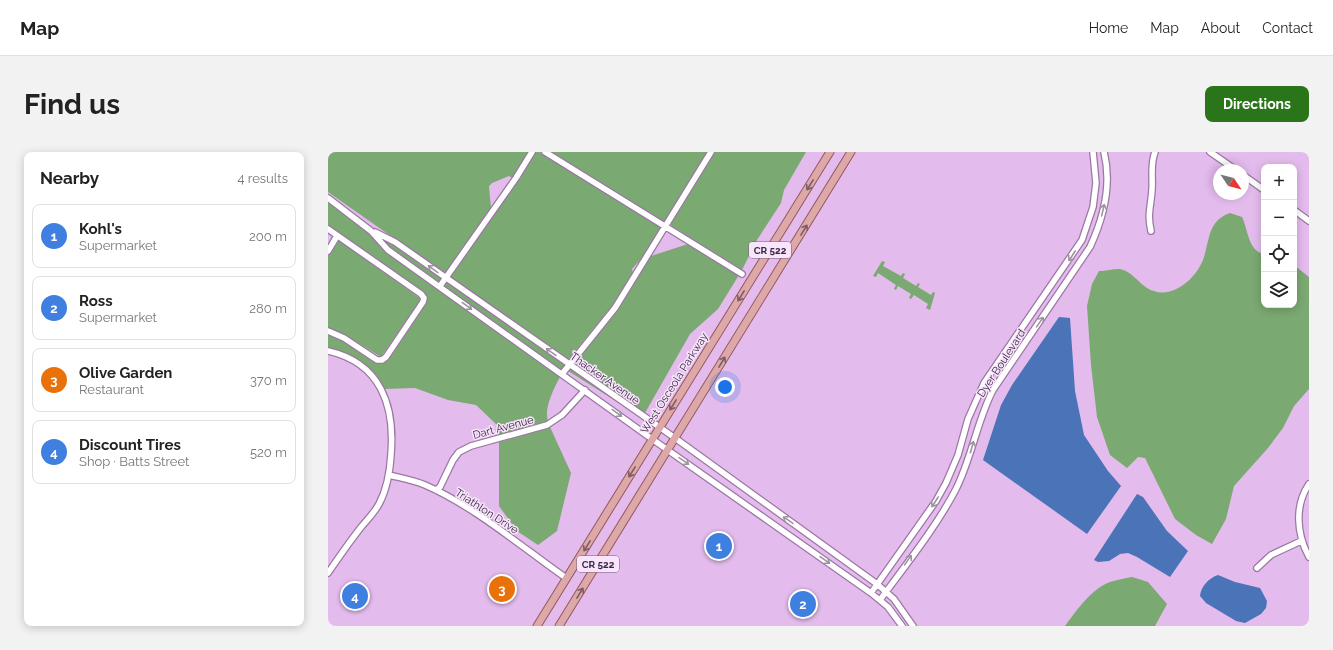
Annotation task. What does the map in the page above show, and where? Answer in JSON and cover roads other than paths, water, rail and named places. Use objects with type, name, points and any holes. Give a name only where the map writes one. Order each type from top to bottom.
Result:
[{"type":"main road","name":"West Osceola Parkway","points":[[537,626],[830,152]]},
{"type":"main road","name":"CR 522","points":[[559,626],[851,152]]},
{"type":"street","points":[[440,286],[516,178],[532,152]]},
{"type":"street","points":[[545,152],[742,274]]},
{"type":"street","points":[[562,374],[615,308],[711,152]]},
{"type":"street","name":"Dyer Boulevard","points":[[871,593],[936,501],[946,483],[958,455],[973,406],[992,370],[1082,240],[1093,207],[1096,183],[1093,152]]},
{"type":"street","name":"Dyer Boulevard","points":[[880,600],[956,489],[969,458],[982,414],[1001,378],[1090,248],[1098,230],[1104,205],[1107,184],[1104,152]]},
{"type":"street","points":[[1151,231],[1148,217],[1152,189],[1151,162],[1155,152]]},
{"type":"street","points":[[1210,152],[1227,164]]},
{"type":"street","points":[[1249,179],[1261,188]]},
{"type":"street","name":"Thacker Avenue","points":[[328,198],[371,230],[395,242],[675,438],[749,494],[804,531],[877,584],[904,611],[913,626]]},
{"type":"street","points":[[1297,212],[1309,221]]},
{"type":"street","points":[[328,229],[421,294],[424,298],[423,302],[386,357],[382,360],[378,360],[344,338],[328,331]]},
{"type":"street","name":"Thacker Avenue","points":[[371,230],[388,250],[652,439]]},
{"type":"street","points":[[328,251],[338,236]]},
{"type":"street","points":[[507,334],[513,325]]},
{"type":"street","points":[[328,351],[342,355],[358,364],[377,383],[384,396],[392,426],[389,475],[379,504],[328,573]]},
{"type":"street","points":[[992,370],[1001,378]]},
{"type":"street","name":"Dart Avenue","points":[[436,490],[440,487],[453,460],[459,452],[471,446],[548,425],[562,415],[585,390]]},
{"type":"street","points":[[652,439],[871,593],[880,600],[902,626]]},
{"type":"street","name":"Triathlon Drive","points":[[389,475],[411,480],[436,490],[505,533],[566,578]]},
{"type":"street","points":[[946,483],[956,489]]},
{"type":"street","points":[[1309,484],[1298,514],[1301,541],[1309,557]]},
{"type":"street","points":[[798,541],[804,531]]},
{"type":"street","points":[[805,546],[811,536]]},
{"type":"street","points":[[1257,568],[1271,555],[1301,541]]},
{"type":"water","points":[[1059,317],[1070,318],[1075,391],[1084,435],[1108,471],[1121,486],[1087,534],[983,460],[1001,405],[1012,385]]},
{"type":"water","points":[[1137,494],[1143,497],[1167,531],[1188,551],[1170,577],[1128,553],[1120,554],[1109,561],[1098,562],[1094,560]]},
{"type":"water","points":[[1218,575],[1235,582],[1260,588],[1267,601],[1266,608],[1261,614],[1245,623],[1236,621],[1206,603],[1200,596],[1202,589],[1209,580]]},
{"type":"place","name":"Kohl's","points":[[719,546]]},
{"type":"place","name":"Olive Garden","points":[[502,589]]},
{"type":"place","name":"Discount Tires","points":[[355,596]]},
{"type":"place","name":"Ross","points":[[803,604]]}]
